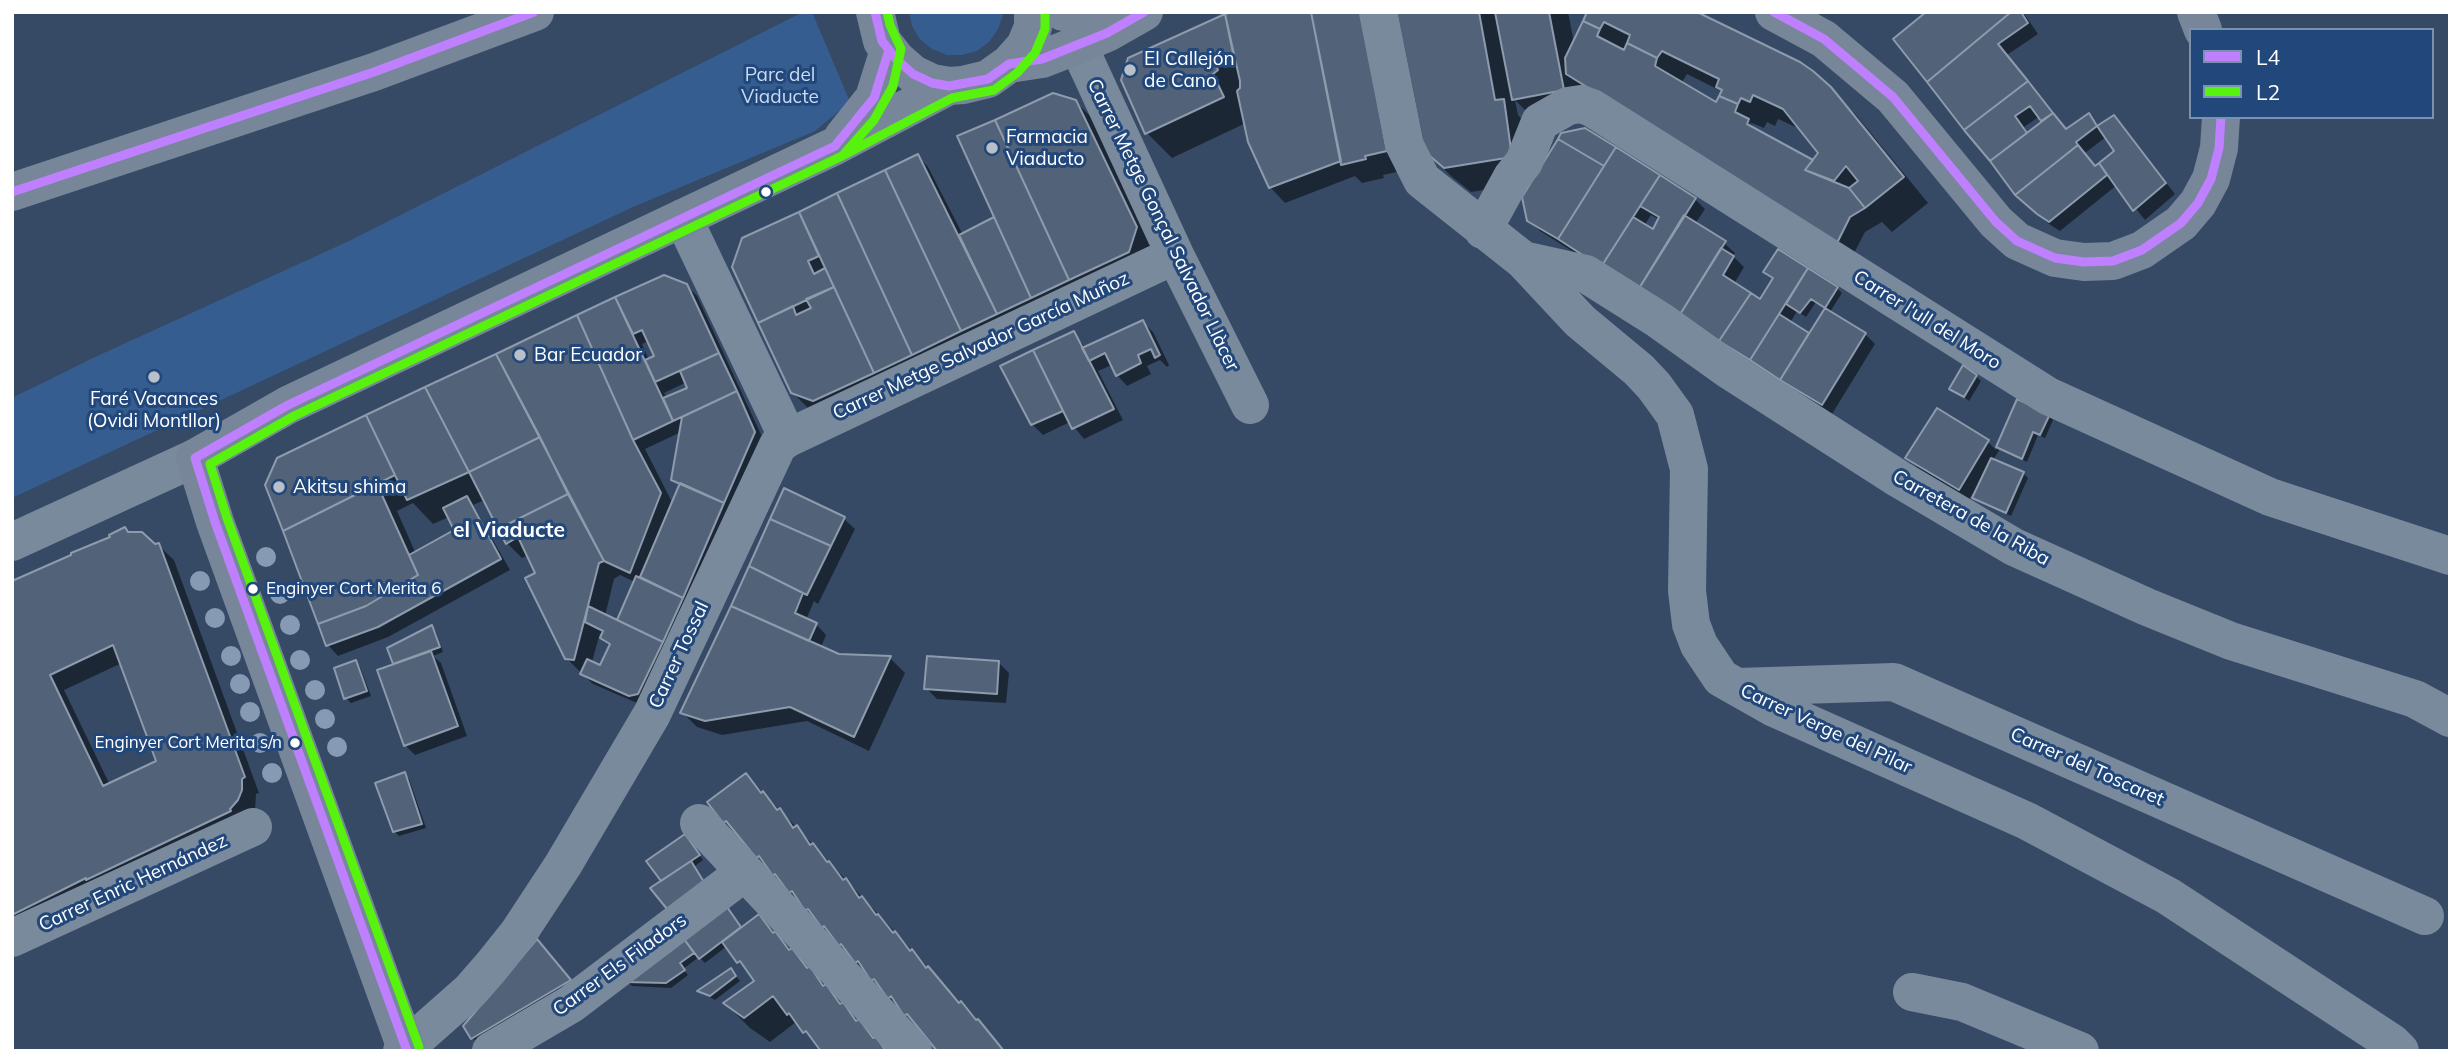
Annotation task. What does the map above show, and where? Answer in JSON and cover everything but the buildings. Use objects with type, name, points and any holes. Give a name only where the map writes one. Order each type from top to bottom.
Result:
[{"type":"main road","points":[[12,192],[373,72],[469,24],[535,12]]},
{"type":"main road","points":[[875,12],[878,29],[888,50],[913,74],[932,83],[949,86],[988,79],[1009,65],[1025,46],[1033,27],[1033,12]]},
{"type":"main road","points":[[1009,65],[1042,59],[1085,15],[1106,12]]},
{"type":"main road","points":[[1071,29],[1107,33],[1144,12]]},
{"type":"main road","points":[[1774,12],[1824,39],[1893,97],[1996,222],[2017,241],[2055,258],[2084,262],[2113,261],[2142,250],[2182,223],[2198,203],[2210,179],[2219,148],[2221,119]]},
{"type":"main road","points":[[835,146],[864,113],[874,97],[888,50]]},
{"type":"main road","points":[[405,1051],[195,458],[288,405],[835,146],[949,86]]},
{"type":"street","name":"Carrer Verge del Pilar","points":[[1378,12],[1404,144],[1422,180],[1523,260],[1580,321],[1639,370],[1675,415],[1689,469],[1687,591],[1691,624],[1699,645],[1721,678],[1735,688],[1786,713],[2027,821],[2168,896],[2392,1043],[2400,1051]]},
{"type":"street","name":"Carrer Metge Gonçal Salvador Llàcer","points":[[1071,29],[1175,255],[1250,405]]},
{"type":"street","name":"Carrer l'ull del Moro","points":[[1483,230],[1512,177],[1524,162],[1540,122],[1568,106],[1581,104],[1592,108],[2048,396],[2270,497],[2450,556]]},
{"type":"street","points":[[683,218],[788,438]]},
{"type":"street","name":"Carrer Metge Salvador García Muñoz","points":[[788,438],[1175,255]]},
{"type":"street","name":"Carretera de la Riba","points":[[1523,260],[1586,274],[1740,377],[2014,547],[2147,607],[2231,641],[2415,699],[2450,718]]},
{"type":"street","name":"Carrer Tossal","points":[[405,1051],[470,991],[491,967],[519,932],[563,865],[652,714],[771,456],[778,445],[788,438]]},
{"type":"street","points":[[12,542],[195,458]]},
{"type":"street","name":"Carrer del Toscaret","points":[[1735,688],[1894,681],[2425,916]]},
{"type":"street","points":[[699,824],[913,1051]]},
{"type":"street","name":"Carrer Enric Hernández","points":[[12,938],[253,827]]},
{"type":"street","name":"Carrer Els Filadors","points":[[491,1051],[571,1004],[745,872]]},
{"type":"street","points":[[1912,992],[1962,1002],[2080,1051]]},
{"type":"green space","name":"Parc del Viaducte","points":[[803,12],[812,12],[850,102],[815,131],[633,207],[12,498],[12,398],[349,241]]},
{"type":"green space","points":[[909,12],[1003,12],[1003,15],[989,42],[977,51],[947,55],[932,49],[920,39],[912,26]]},
{"type":"transit line","name":"L4","points":[[12,192],[374,72],[534,12]]},
{"type":"transit line","name":"L4","points":[[875,12],[882,41],[896,59],[913,74],[932,83],[949,86],[988,79],[1009,64],[1042,59],[1107,33],[1144,12]]},
{"type":"transit line","name":"L2","points":[[844,154],[874,120],[893,86],[901,49],[887,12]]},
{"type":"transit line","name":"L2","points":[[419,1047],[227,518],[210,464],[294,416],[840,157],[952,98],[994,90],[1017,73],[1035,53],[1045,29],[1045,12]]},
{"type":"transit line","name":"L4","points":[[1774,12],[1824,39],[1893,97],[1996,222],[2017,241],[2055,258],[2084,262],[2113,261],[2142,250],[2181,223],[2198,203],[2211,179],[2219,148],[2221,119]]},
{"type":"transit line","name":"L4","points":[[195,458],[288,405],[835,146],[874,98],[889,50]]},
{"type":"transit line","name":"L4","points":[[195,458],[215,522],[407,1051]]},
{"type":"place","name":"El Callejón de Cano","points":[[1130,70]]},
{"type":"place","name":"Farmacia Viaducto","points":[[992,148]]},
{"type":"place","name":"Bar Ecuador","points":[[520,355]]},
{"type":"place","name":"Faré Vacances (Ovidi Montllor)","points":[[154,377]]},
{"type":"place","name":"Akitsu shima","points":[[279,487]]},
{"type":"place","name":"Enginyer Cort Merita 6","points":[[253,589]]},
{"type":"place","name":"Enginyer Cort Merita s/n","points":[[295,743]]},
{"type":"district","name":"el Viaducte","points":[[509,531]]}]
